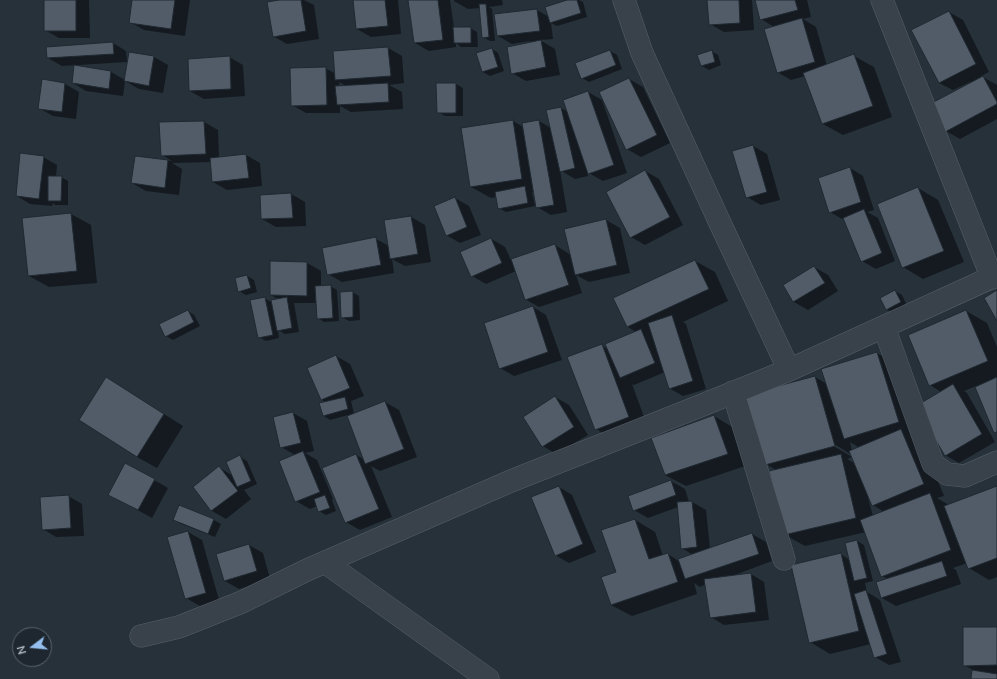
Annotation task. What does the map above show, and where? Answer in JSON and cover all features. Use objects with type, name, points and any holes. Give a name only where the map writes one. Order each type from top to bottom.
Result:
[{"type":"street","points":[[624,0],[642,53],[789,370]]},
{"type":"street","points":[[141,636],[179,627],[242,602],[308,570],[511,481],[789,370],[995,277],[882,0]]},
{"type":"street","points":[[884,327],[933,464],[946,474],[964,476],[997,462]]},
{"type":"street","points":[[733,392],[784,559]]},
{"type":"street","points":[[326,563],[488,679]]},
{"type":"building","points":[[44,0],[76,0],[76,31],[44,31]]},
{"type":"building","points":[[132,0],[175,0],[171,29],[129,23]]},
{"type":"building","points":[[279,0],[301,0],[306,31],[273,37],[267,2]]},
{"type":"building","points":[[353,0],[385,0],[388,26],[356,29]]},
{"type":"building","points":[[408,0],[438,0],[443,40],[414,43]]},
{"type":"building","points":[[567,0],[577,0],[581,13],[550,23],[545,7]]},
{"type":"building","points":[[707,0],[739,0],[740,23],[709,25]]},
{"type":"building","points":[[755,0],[795,0],[798,10],[760,20]]},
{"type":"building","points":[[479,4],[486,4],[489,37],[482,38]]},
{"type":"building","points":[[537,9],[540,31],[497,36],[494,14]]},
{"type":"building","points":[[949,11],[976,64],[939,83],[911,30]]},
{"type":"building","points":[[802,18],[815,62],[777,73],[764,29]]},
{"type":"building","points":[[453,27],[471,27],[471,43],[454,43]]},
{"type":"building","points":[[541,40],[546,67],[511,74],[507,47]]},
{"type":"building","points":[[113,42],[114,54],[47,58],[46,47]]},
{"type":"building","points":[[388,47],[391,76],[335,80],[333,51]]},
{"type":"building","points":[[492,48],[498,67],[482,72],[476,53]]},
{"type":"building","points":[[610,50],[616,65],[581,79],[575,63]]},
{"type":"building","points":[[712,50],[715,62],[701,66],[697,55]]},
{"type":"building","points":[[129,52],[154,56],[149,86],[124,81]]},
{"type":"building","points":[[854,54],[873,106],[822,124],[803,73]]},
{"type":"building","points":[[230,56],[231,89],[189,91],[188,59]]},
{"type":"building","points":[[74,65],[111,71],[109,89],[72,83]]},
{"type":"building","points":[[326,67],[327,105],[291,106],[290,68]]},
{"type":"building","points":[[983,76],[997,104],[945,132],[930,104]]},
{"type":"building","points":[[629,78],[657,135],[626,150],[599,92]]},
{"type":"building","points":[[42,79],[65,83],[62,112],[38,109]]},
{"type":"building","points":[[388,83],[389,102],[337,105],[335,86]]},
{"type":"building","points":[[436,83],[456,83],[456,113],[437,113]]},
{"type":"building","points":[[588,91],[614,165],[588,174],[563,100]]},
{"type":"building","points":[[561,107],[575,168],[560,172],[546,110]]},
{"type":"building","points":[[513,120],[522,179],[470,187],[461,128]]},
{"type":"building","points":[[539,120],[554,205],[536,208],[522,123]]},
{"type":"building","points":[[204,121],[206,154],[161,156],[159,122]]},
{"type":"building","points":[[753,145],[767,192],[746,198],[732,151]]},
{"type":"building","points":[[20,153],[44,156],[39,199],[16,196]]},
{"type":"building","points":[[246,154],[249,178],[212,182],[210,158]]},
{"type":"building","points":[[135,156],[168,160],[165,188],[131,183]]},
{"type":"building","points":[[850,167],[861,202],[829,213],[818,178]]},
{"type":"building","points":[[645,170],[670,217],[630,238],[606,192]]},
{"type":"building","points":[[48,176],[62,176],[61,201],[48,201]]},
{"type":"building","points":[[525,186],[528,203],[498,209],[495,192]]},
{"type":"building","points":[[918,187],[944,251],[902,268],[877,204]]},
{"type":"building","points":[[291,193],[293,218],[261,219],[260,195]]},
{"type":"building","points":[[455,197],[467,227],[446,236],[434,206]]},
{"type":"building","points":[[864,209],[882,253],[861,262],[843,218]]},
{"type":"building","points":[[71,213],[77,271],[28,276],[22,218]]},
{"type":"building","points":[[411,216],[418,254],[390,259],[384,220]]},
{"type":"building","points":[[606,219],[617,265],[575,275],[564,229]]},
{"type":"building","points":[[376,237],[381,265],[327,275],[322,248]]},
{"type":"building","points":[[491,238],[502,263],[471,277],[460,252]]},
{"type":"building","points":[[555,244],[569,285],[525,300],[511,259]]},
{"type":"building","points":[[695,260],[709,289],[627,327],[613,298]]},
{"type":"building","points":[[270,261],[307,262],[307,296],[270,295]]},
{"type":"building","points":[[814,266],[825,283],[793,302],[783,285]]},
{"type":"building","points":[[247,275],[251,288],[238,292],[235,278]]},
{"type":"building","points":[[331,285],[333,318],[317,319],[315,286]]},
{"type":"building","points":[[895,290],[901,302],[886,310],[880,298]]},
{"type":"building","points":[[997,290],[997,321],[984,298]]},
{"type":"building","points":[[353,291],[353,317],[341,318],[340,292]]},
{"type":"building","points":[[265,297],[273,335],[258,338],[250,300]]},
{"type":"building","points":[[287,297],[292,328],[277,331],[271,300]]},
{"type":"building","points":[[533,306],[548,352],[499,369],[484,323]]},
{"type":"building","points":[[188,310],[194,322],[165,337],[159,324]]},
{"type":"building","points":[[966,310],[988,361],[929,386],[908,335]]},
{"type":"building","points":[[672,315],[693,381],[669,389],[648,323]]},
{"type":"building","points":[[641,329],[655,363],[620,378],[605,344]]},
{"type":"building","points":[[602,344],[629,417],[595,430],[567,357]]},
{"type":"building","points":[[877,352],[899,422],[844,439],[821,369]]},
{"type":"building","points":[[336,355],[350,388],[321,400],[307,368]]},
{"type":"building","points":[[815,376],[835,446],[765,465],[745,395]]},
{"type":"building","points":[[106,377],[164,414],[137,457],[79,420]]},
{"type":"building","points":[[997,377],[997,432],[994,433],[975,387]]},
{"type":"building","points":[[953,384],[982,434],[945,456],[916,406]]},
{"type":"building","points":[[555,396],[574,427],[542,447],[523,417]]},
{"type":"building","points":[[345,397],[348,409],[323,416],[319,403]]},
{"type":"building","points":[[385,401],[404,449],[365,464],[347,416]]},
{"type":"building","points":[[293,412],[301,443],[280,448],[273,417]]},
{"type":"building","points":[[714,415],[728,454],[665,475],[651,438]]},
{"type":"building","points":[[901,429],[924,484],[872,506],[849,451]]},
{"type":"building","points":[[303,451],[320,492],[295,502],[279,461]]},
{"type":"building","points":[[356,454],[379,509],[345,523],[322,468]]},
{"type":"building","points":[[841,454],[856,518],[784,535],[769,471]]},
{"type":"building","points":[[240,455],[251,481],[237,487],[226,462]]},
{"type":"building","points":[[125,463],[155,479],[138,510],[108,495]]},
{"type":"building","points":[[219,466],[238,491],[211,511],[193,487]]},
{"type":"building","points":[[671,480],[676,495],[633,511],[628,496]]},
{"type":"building","points":[[559,486],[583,544],[555,556],[531,497]]},
{"type":"building","points":[[997,486],[997,558],[968,569],[944,506]]},
{"type":"building","points":[[930,493],[951,550],[881,577],[860,520]]},
{"type":"building","points":[[69,495],[71,528],[42,530],[40,497]]},
{"type":"building","points":[[325,495],[330,508],[318,512],[314,499]]},
{"type":"building","points":[[692,501],[697,547],[681,549],[677,502]]},
{"type":"building","points":[[179,505],[214,519],[208,534],[173,520]]},
{"type":"building","points":[[635,519],[649,559],[668,553],[678,582],[611,605],[601,577],[616,572],[601,530]]},
{"type":"building","points":[[188,531],[206,593],[185,599],[167,537]]},
{"type":"building","points":[[752,533],[759,554],[685,579],[678,559]]},
{"type":"building","points":[[857,540],[867,578],[854,581],[845,543]]},
{"type":"building","points":[[249,544],[257,571],[224,581],[216,554]]},
{"type":"building","points":[[841,553],[859,631],[809,643],[791,565]]},
{"type":"building","points":[[942,561],[947,576],[881,598],[876,582]]},
{"type":"building","points":[[751,573],[756,612],[710,618],[704,579]]},
{"type":"building","points":[[866,590],[887,654],[874,658],[854,594]]},
{"type":"building","points":[[963,627],[997,627],[997,665],[963,666]]},
{"type":"building","points":[[972,670],[997,674],[997,679],[971,679]]}]
